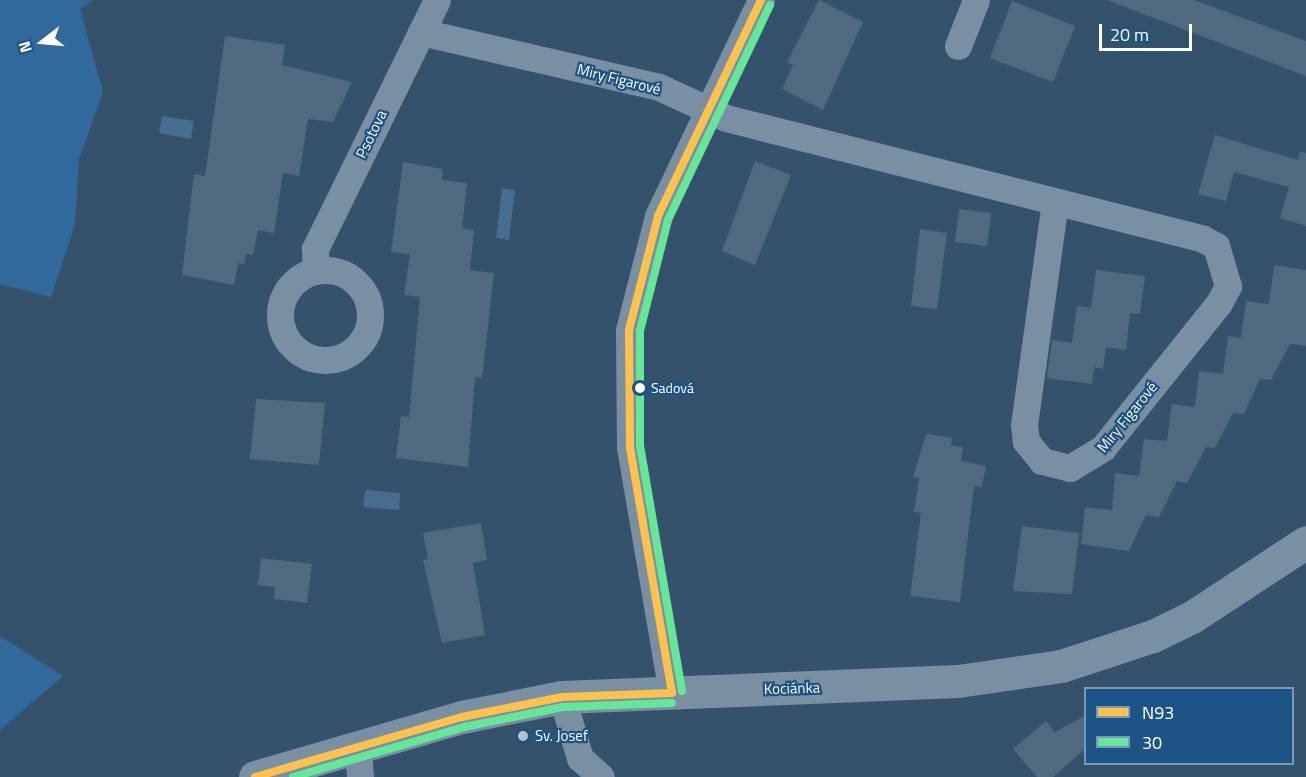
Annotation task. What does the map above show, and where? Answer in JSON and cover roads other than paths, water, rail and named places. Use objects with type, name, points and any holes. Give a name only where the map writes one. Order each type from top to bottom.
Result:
[{"type":"street","name":"Psotova","points":[[315,271],[315,249],[437,0]]},
{"type":"street","points":[[672,693],[632,463],[629,330],[658,216],[706,109],[761,0]]},
{"type":"street","points":[[958,46],[976,0]]},
{"type":"street","name":"Miry Figarové","points":[[421,32],[659,87],[706,109],[1055,203],[1203,239],[1222,255],[1228,286],[1104,448],[1070,468],[1042,461],[1026,441],[1024,425],[1055,203]]},
{"type":"street","name":"Kociánka","points":[[255,777],[359,762],[462,717],[562,697],[958,681],[1061,666],[1153,636],[1192,616],[1306,542]]},
{"type":"street","points":[[562,697],[580,758],[601,777]]},
{"type":"place","name":"Sadová","points":[[640,388]]},
{"type":"place","name":"Sv. Josef","points":[[523,736]]}]
